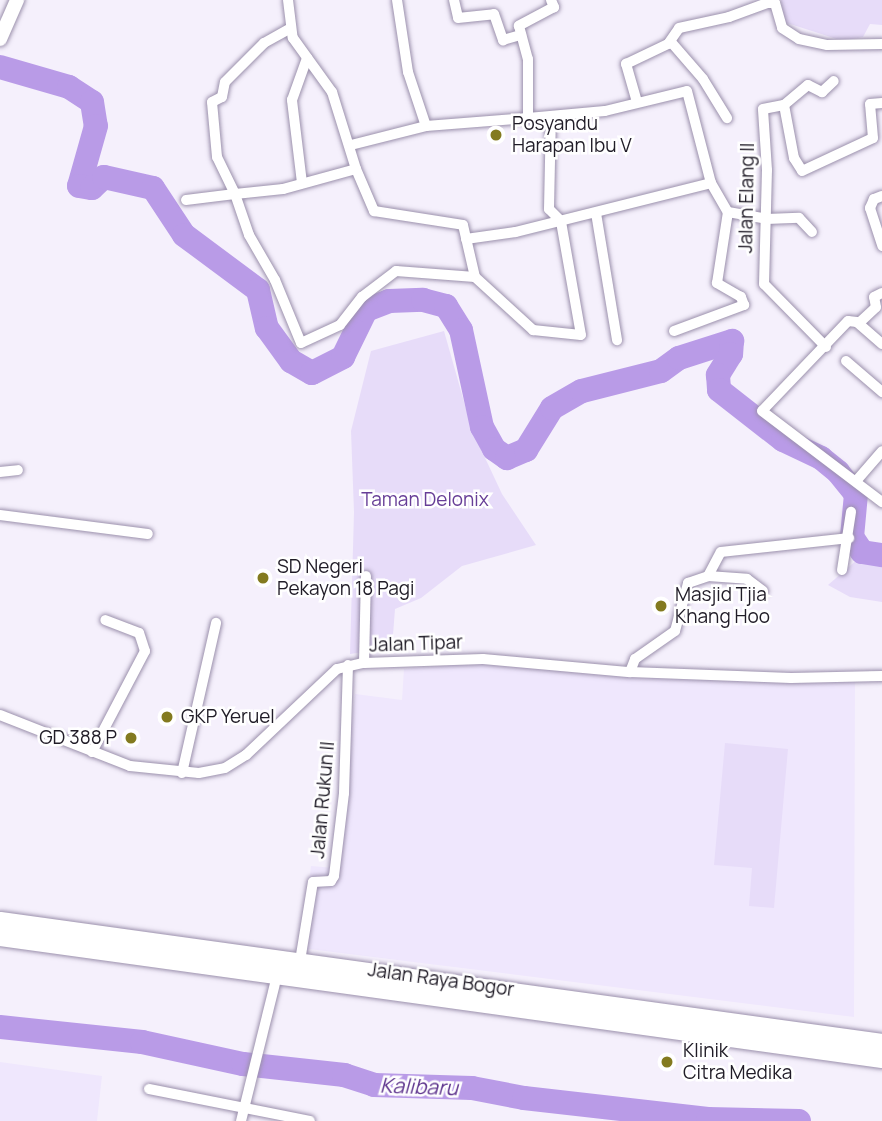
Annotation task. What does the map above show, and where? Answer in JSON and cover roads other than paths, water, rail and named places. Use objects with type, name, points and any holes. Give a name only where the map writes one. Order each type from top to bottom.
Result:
[{"type":"highway","name":"Jalan Raya Bogor","points":[[0,920],[300,961],[414,983],[882,1058]]},
{"type":"highway","name":"Jalan Raya Bogor","points":[[0,936],[278,972],[414,983],[882,1043]]},
{"type":"street","points":[[0,39],[16,0]]},
{"type":"street","points":[[288,0],[289,29],[332,92],[351,145],[356,169],[374,211],[460,223],[475,277],[538,332],[582,334],[561,221],[549,209],[551,117]]},
{"type":"street","points":[[397,0],[408,72],[426,126]]},
{"type":"street","points":[[454,0],[458,18],[465,20],[494,14],[503,40],[521,35]]},
{"type":"street","points":[[528,118],[525,67],[528,60],[519,26],[554,7],[551,0]]},
{"type":"street","points":[[637,102],[626,65],[669,43],[679,28],[752,4],[775,4],[782,28],[799,39],[828,45],[882,44]]},
{"type":"street","points":[[289,29],[250,56],[242,69],[225,82],[222,97],[212,102],[217,157],[235,194],[249,235],[275,279],[301,343],[340,325],[362,297],[396,271],[475,277]]},
{"type":"street","points":[[669,43],[710,89],[727,118]]},
{"type":"street","points":[[302,183],[292,100],[307,58]]},
{"type":"street","name":"Jalan Elang II","points":[[765,287],[763,109],[784,106],[808,85],[822,92],[834,81]]},
{"type":"street","points":[[351,145],[426,126],[551,117],[688,92],[711,183],[728,212],[718,283],[745,300]]},
{"type":"street","points":[[784,106],[794,158],[802,171],[873,138],[870,104],[882,103]]},
{"type":"street","points":[[186,200],[302,183],[356,169]]},
{"type":"street","points":[[466,239],[596,213],[711,183]]},
{"type":"street","points":[[878,197],[872,220],[882,246]]},
{"type":"street","points":[[728,212],[766,219],[799,218],[812,232]]},
{"type":"street","points":[[596,213],[617,340]]},
{"type":"street","points":[[674,331],[740,308],[745,300],[765,287],[826,347]]},
{"type":"street","points":[[882,293],[875,296],[876,307],[853,322],[762,411],[857,480],[882,502]]},
{"type":"street","points":[[853,322],[882,344]]},
{"type":"street","points":[[846,361],[882,392]]},
{"type":"street","points":[[857,480],[882,452]]},
{"type":"street","points":[[0,472],[18,470]]},
{"type":"street","points":[[842,570],[851,512]]},
{"type":"street","points":[[0,515],[148,534]]},
{"type":"street","points":[[708,576],[727,548],[849,538]]},
{"type":"street","points":[[364,663],[366,576]]},
{"type":"street","points":[[630,672],[635,659],[675,631],[688,583],[708,576],[747,579],[763,591]]},
{"type":"street","points":[[92,751],[145,651],[139,633],[105,620]]},
{"type":"street","points":[[183,773],[216,622]]},
{"type":"street","name":"Jalan Tipar","points":[[0,715],[130,766],[183,773],[210,773],[246,755],[328,676],[348,665],[483,659],[630,672],[800,678],[882,676]]},
{"type":"street","name":"Jalan Rukun II","points":[[300,961],[313,883],[331,881],[334,877],[345,793],[348,665]]},
{"type":"street","points":[[242,1116],[278,972]]},
{"type":"street","points":[[149,1089],[242,1116],[310,1121]]},
{"type":"waterway","points":[[0,67],[69,87],[92,102],[96,126],[79,186],[92,188],[104,177],[153,188],[184,235],[258,290],[267,328],[291,361],[312,373],[343,357],[366,310],[389,301],[423,300],[446,306],[461,330],[482,427],[494,449],[507,458],[526,450],[552,408],[582,391],[661,371],[679,358],[732,341],[731,354],[718,375],[719,390],[783,440],[821,458],[838,472],[856,494],[852,537],[862,552],[882,555]]},
{"type":"waterway","name":"Kalibaru","points":[[0,1027],[142,1042],[243,1064],[344,1075],[374,1085],[472,1088],[524,1098],[708,1119],[799,1121]]},
{"type":"place","name":"Posyandu Harapan Ibu V","points":[[496,135]]},
{"type":"place","name":"SD Negeri Pekayon 18 Pagi","points":[[263,578]]},
{"type":"place","name":"Masjid Tjia Khang Hoo","points":[[661,606]]},
{"type":"place","name":"GKP Yeruel","points":[[167,717]]},
{"type":"place","name":"GD 388 P","points":[[131,738]]},
{"type":"place","name":"Klinik Citra Medika","points":[[667,1062]]},
{"type":"park label","name":"Taman Delonix","points":[[425,500]]}]
